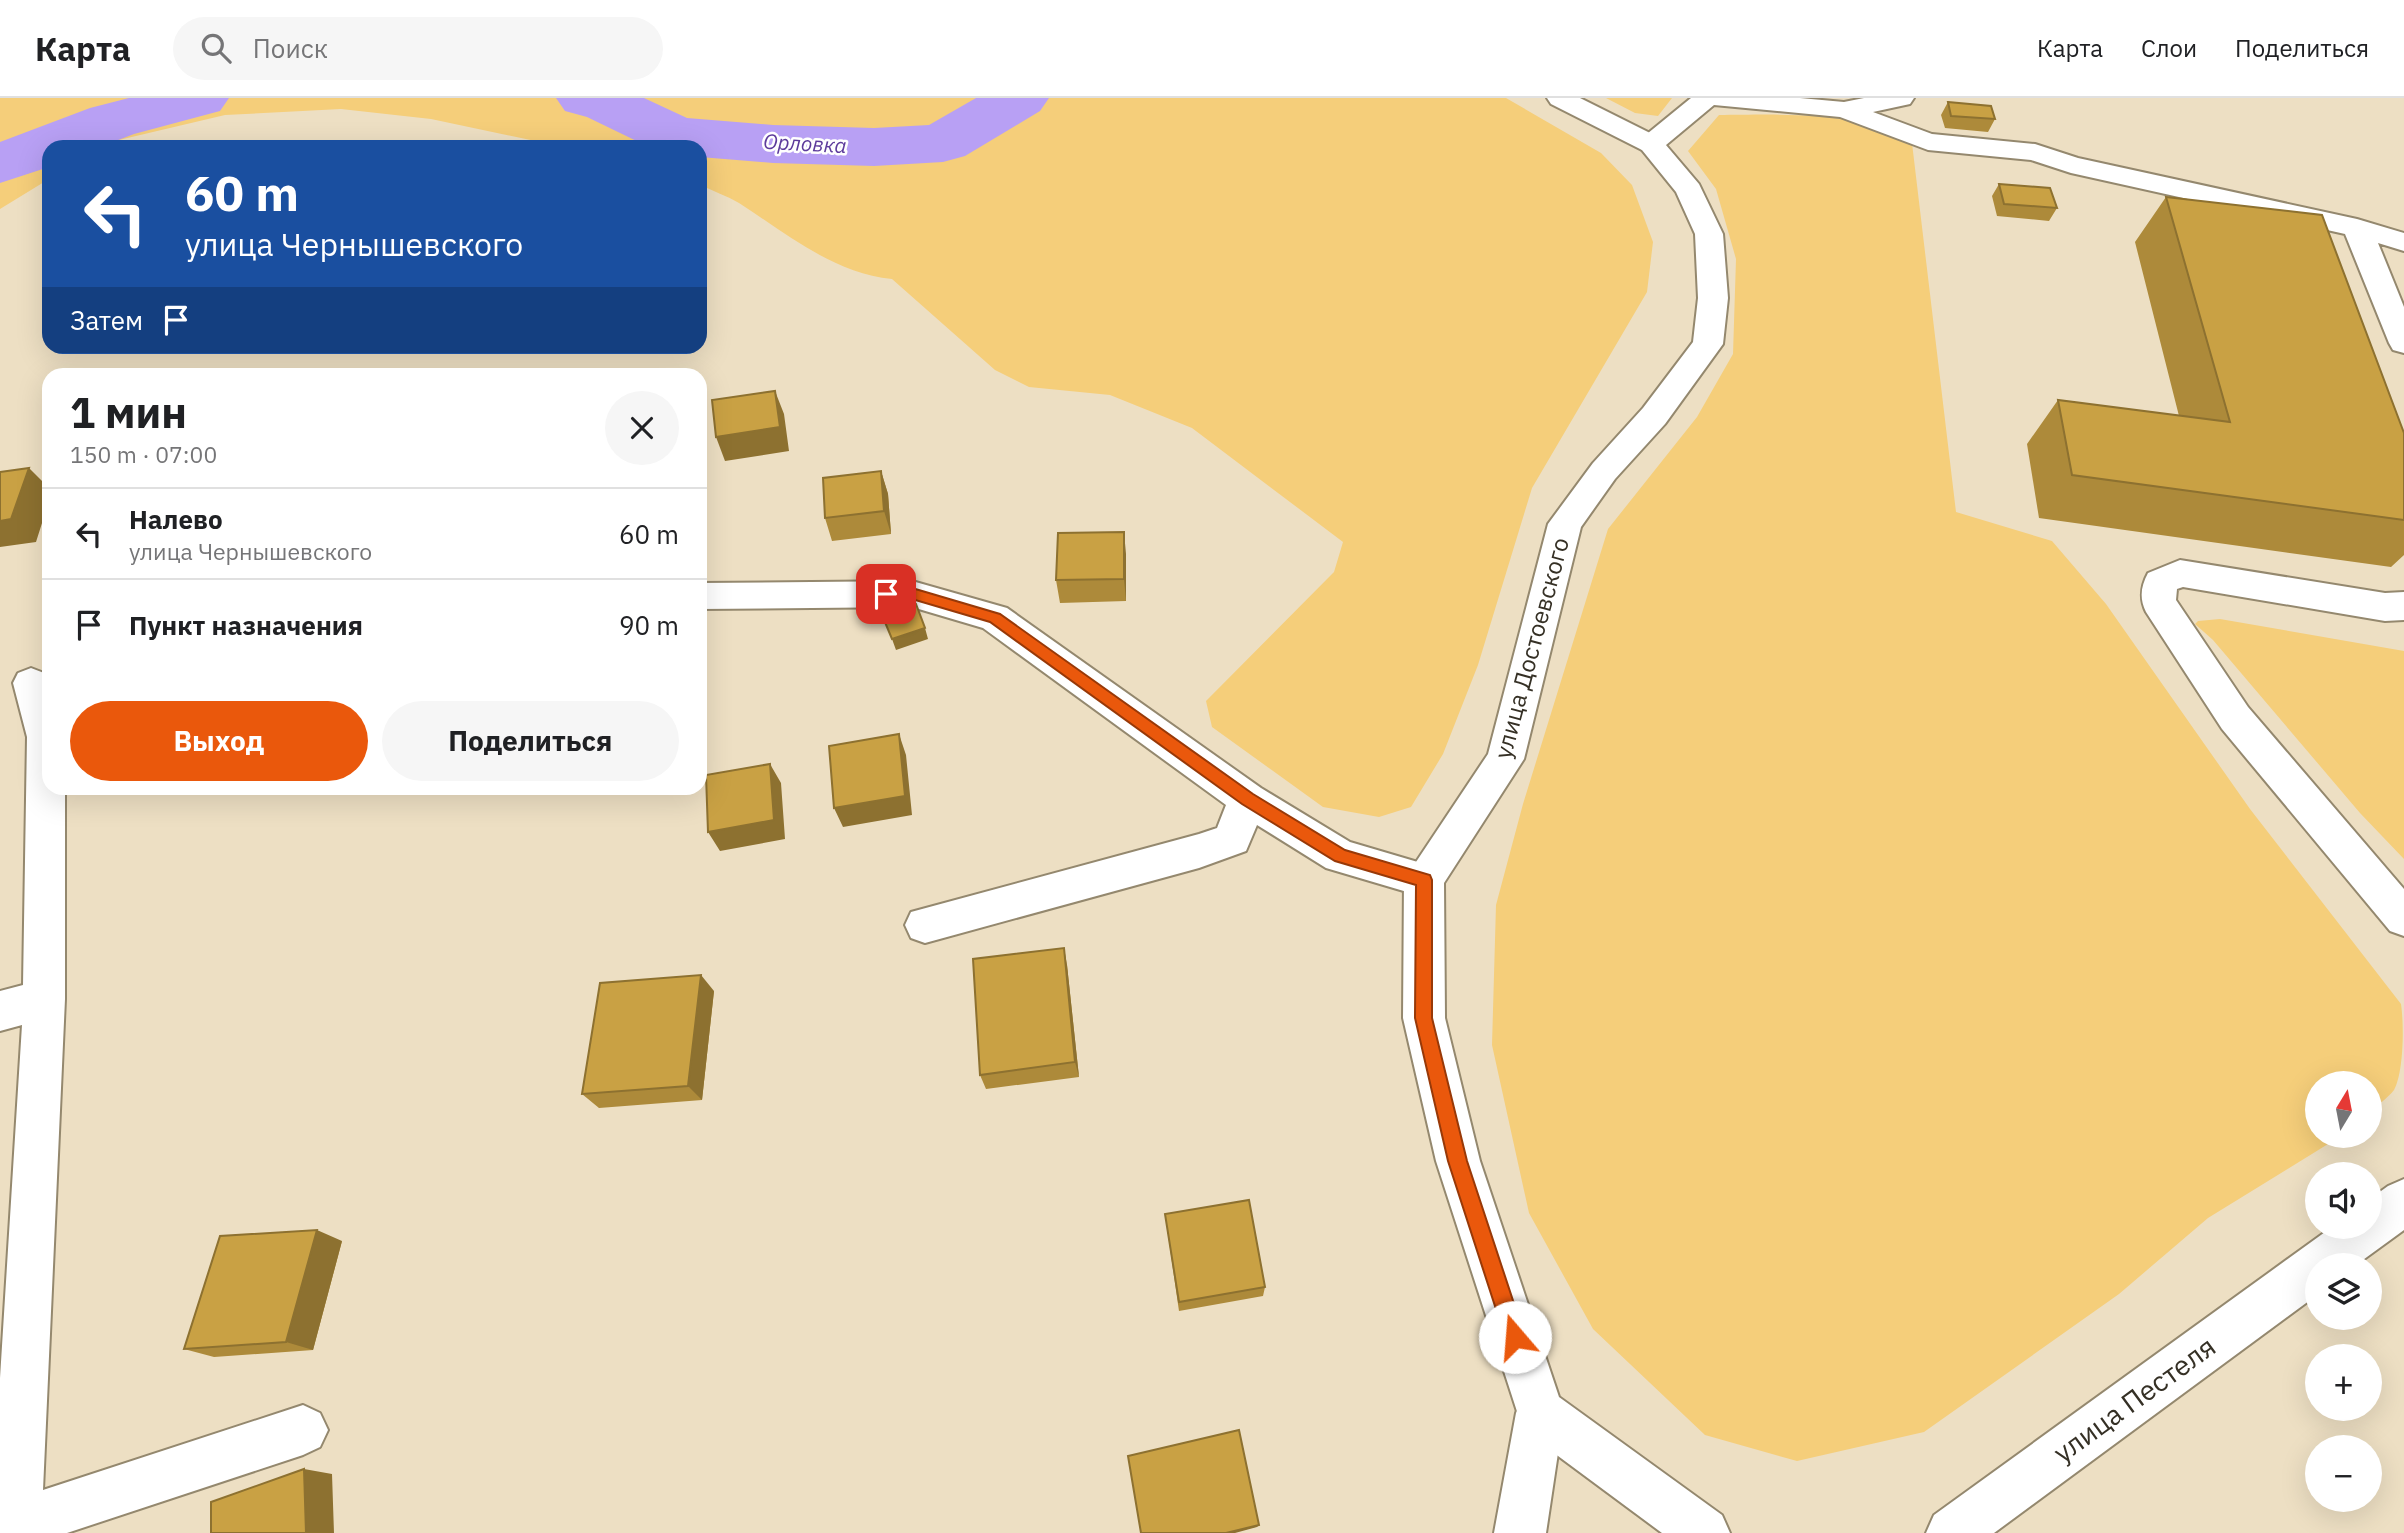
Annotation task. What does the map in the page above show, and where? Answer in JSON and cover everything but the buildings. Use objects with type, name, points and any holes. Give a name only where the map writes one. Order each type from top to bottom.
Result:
[{"type":"main road","name":"улица Достоевского","points":[[1424,880],[1506,758],[1565,524],[1604,471],[1654,416],[1708,344],[1713,298],[1709,234],[1689,190],[1651,144],[1560,98]]},
{"type":"main road","points":[[1651,144],[1707,98]]},
{"type":"main road","points":[[1716,98],[1844,110],[1928,142],[2035,152],[2071,165],[2357,228],[2404,242]]},
{"type":"main road","points":[[1844,110],[1901,98]]},
{"type":"main road","points":[[2357,228],[2404,343]]},
{"type":"main road","points":[[2404,606],[2385,607],[2180,573],[2160,582],[2158,602],[2235,718],[2404,918]]},
{"type":"main road","points":[[707,596],[912,594],[995,618],[1247,799],[1340,856],[1424,880],[1424,1018],[1458,1161],[1540,1413],[1520,1533]]},
{"type":"main road","points":[[27,683],[42,726]]},
{"type":"main road","points":[[46,795],[44,999],[13,1346],[17,1528],[303,1430]]},
{"type":"main road","points":[[925,925],[1199,851],[1232,839],[1247,799]]},
{"type":"main road","points":[[0,1011],[44,999]]},
{"type":"main road","name":"улица Пестеля","points":[[2335,1253],[2404,1202]]},
{"type":"main road","name":"улица Пестеля","points":[[1952,1533],[2305,1275]]},
{"type":"main road","points":[[1540,1413],[1703,1533]]},
{"type":"shaded area","points":[[0,98],[1506,98],[1601,153],[1632,185],[1653,242],[1647,292],[1532,488],[1478,665],[1443,754],[1411,807],[1379,817],[1323,807],[1212,727],[1206,701],[1334,572],[1343,542],[1192,428],[1110,395],[1029,387],[995,370],[892,279],[850,269],[830,260],[739,203],[707,188],[707,140],[531,140],[431,119],[341,109],[225,115],[119,140],[42,140],[42,183],[0,209]]},
{"type":"shaded area","points":[[1606,98],[1672,98],[1658,116],[1635,113]]},
{"type":"shaded area","points":[[1719,115],[1793,115],[1847,119],[1894,132],[1912,143],[1956,512],[2052,541],[2106,604],[2250,809],[2401,1004],[2402,1013],[2400,1072],[2394,1090],[2382,1102],[2382,1071],[2305,1071],[2305,1148],[2322,1148],[2208,1218],[2119,1294],[1924,1432],[1797,1461],[1705,1435],[1593,1329],[1529,1213],[1492,1045],[1496,905],[1523,804],[1608,529],[1697,417],[1733,354],[1736,259],[1716,189],[1688,151]]},
{"type":"shaded area","points":[[2220,619],[2404,651],[2404,859],[2360,813],[2213,640],[2195,624],[2198,621]]},
{"type":"waterway","name":"Орловка","points":[[63,140],[112,121],[199,98]]},
{"type":"waterway","name":"Орловка","points":[[586,98],[608,104],[675,136],[773,144],[874,147],[943,143],[1019,98]]},
{"type":"waterway","name":"Орловка","points":[[0,164],[42,148]]},
{"type":"route","points":[[886,594],[912,594],[995,618],[1247,799],[1340,856],[1424,880],[1424,1018],[1458,1161],[1515,1337]]}]
